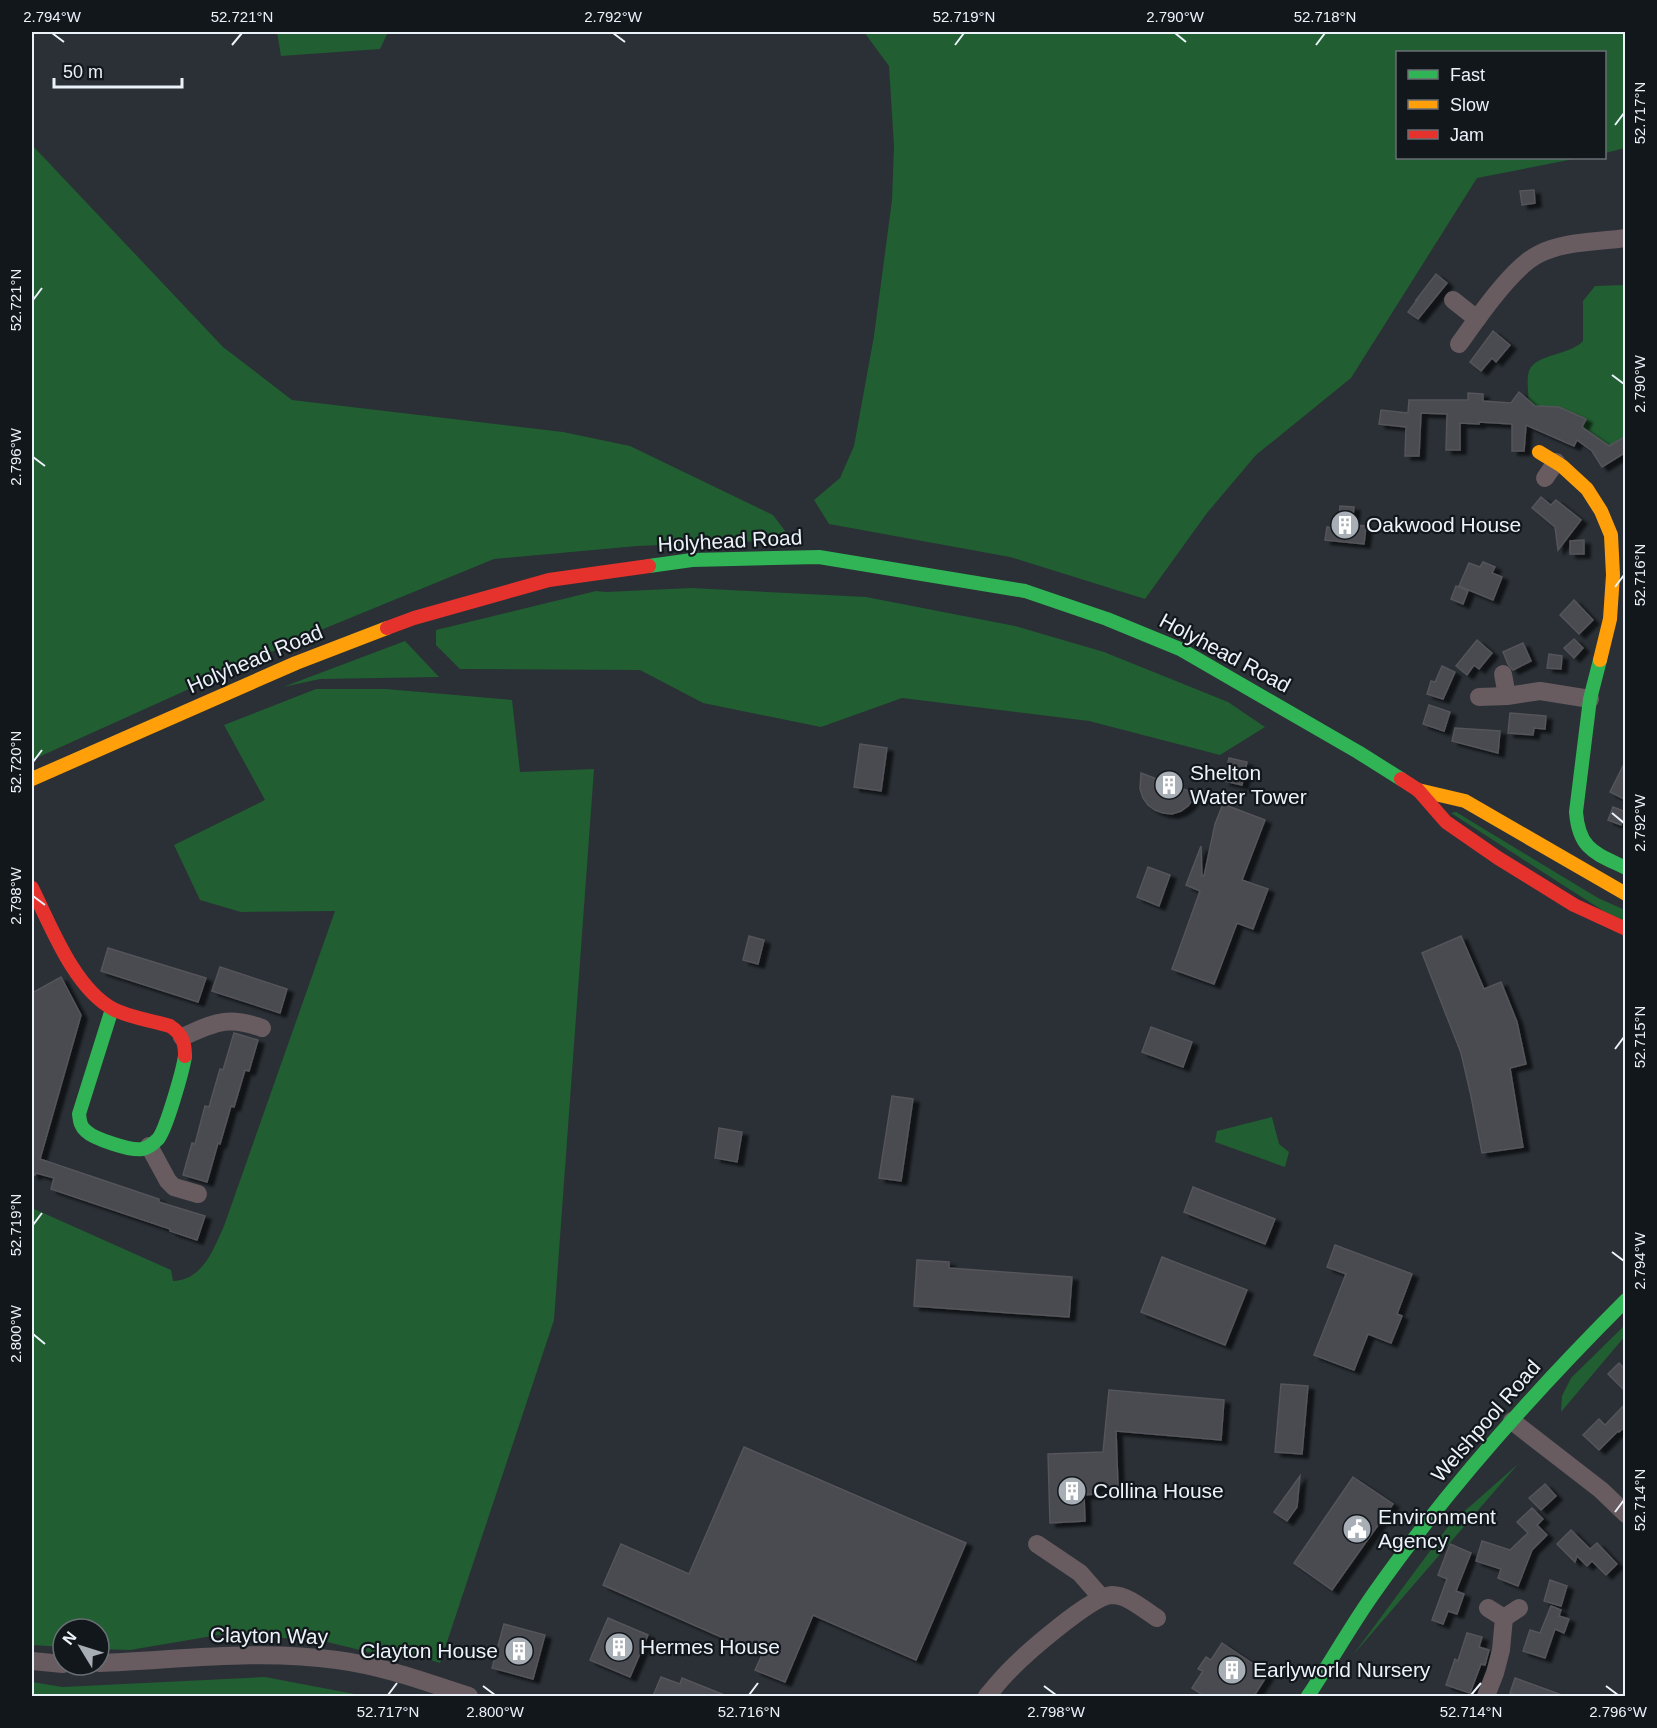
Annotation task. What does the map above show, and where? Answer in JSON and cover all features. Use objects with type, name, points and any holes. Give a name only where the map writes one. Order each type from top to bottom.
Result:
[{"type":"main road","points":[[1539,452],[1556,462],[1587,489],[1601,512],[1611,536],[1613,575],[1610,620],[1590,699],[1576,827],[1585,846],[1626,868]]},
{"type":"main road","name":"Holyhead Road","points":[[32,779],[296,663],[414,618],[540,582],[692,560],[819,557],[1025,591],[1107,619],[1180,649],[1358,752],[1418,790],[1446,822],[1498,858],[1574,905],[1626,929]]},
{"type":"main road","name":"Holyhead Road","points":[[1418,790],[1465,801],[1626,894]]},
{"type":"main road","points":[[32,888],[80,978],[91,994],[112,1009],[170,1026],[178,1030],[182,1037],[185,1058],[161,1135],[149,1146],[141,1149],[96,1137],[86,1131],[80,1123],[79,1114],[83,1097],[112,1009]]},
{"type":"main road","name":"Welshpool Road","points":[[1308,1696],[1381,1584],[1461,1480],[1584,1340],[1626,1300]]},
{"type":"street","points":[[1459,344],[1477,319],[1527,261],[1539,254],[1567,245],[1626,238]]},
{"type":"street","points":[[1453,300],[1477,319]]},
{"type":"street","points":[[1545,478],[1556,462]]},
{"type":"street","points":[[1503,674],[1507,696]]},
{"type":"street","points":[[1479,697],[1540,691],[1590,699]]},
{"type":"street","points":[[182,1037],[220,1022],[233,1020],[262,1028]]},
{"type":"street","points":[[149,1146],[168,1181],[174,1187],[198,1194]]},
{"type":"street","points":[[1512,1421],[1600,1490],[1626,1514]]},
{"type":"street","points":[[1037,1544],[1073,1568],[1101,1597]]},
{"type":"street","points":[[987,1696],[1008,1671],[1046,1638],[1101,1597],[1113,1595],[1126,1598],[1157,1618]]},
{"type":"street","points":[[1486,1696],[1495,1673],[1511,1613],[1488,1608]]},
{"type":"street","name":"Clayton Way","points":[[111,1663],[282,1655],[338,1660],[406,1674],[469,1696]]},
{"type":"street","points":[[32,1661],[51,1663]]},
{"type":"green space","points":[[277,32],[388,32],[380,49],[281,56]]},
{"type":"green space","points":[[864,32],[1625,32],[1625,148],[1606,153],[1606,51],[1396,51],[1396,159],[1574,159],[1477,178],[1351,378],[1256,455],[1207,513],[1145,599],[1010,557],[829,524],[814,500],[840,478],[854,446],[874,336],[892,200],[894,146],[889,66]]},
{"type":"green space","points":[[32,145],[223,347],[292,400],[563,432],[630,446],[773,515],[792,540],[637,546],[494,559],[311,634],[32,760]]},
{"type":"green space","points":[[1625,285],[1625,439],[1624,437],[1594,455],[1592,451],[1600,440],[1581,429],[1585,419],[1576,415],[1574,418],[1569,411],[1557,406],[1551,419],[1548,418],[1549,406],[1529,406],[1528,374],[1538,361],[1577,346],[1583,341],[1583,301],[1595,286]]},
{"type":"green space","points":[[691,588],[866,597],[1015,626],[1104,652],[1228,702],[1265,727],[1220,755],[1089,721],[902,698],[821,727],[703,703],[640,670],[460,669],[436,645],[436,630],[596,591]]},
{"type":"green space","points":[[405,641],[439,677],[320,679],[283,687]]},
{"type":"green space","points":[[316,689],[386,689],[512,700],[520,772],[594,769],[554,1320],[440,1663],[396,1649],[393,1658],[327,1642],[230,1633],[130,1650],[111,1649],[111,1617],[51,1617],[51,1646],[32,1645],[32,1208],[171,1270],[173,1281],[192,1275],[199,1269],[211,1254],[224,1226],[335,911],[241,912],[200,900],[174,845],[265,800],[224,725]]},
{"type":"green space","points":[[1456,812],[1598,898],[1625,910],[1625,922],[1605,912],[1451,813]]},
{"type":"green space","points":[[1272,1117],[1279,1144],[1289,1152],[1285,1167],[1215,1142],[1217,1131]]},
{"type":"green space","points":[[1625,1325],[1625,1336],[1561,1412],[1562,1396],[1571,1378]]},
{"type":"green space","points":[[1518,1464],[1353,1655],[1450,1524]]},
{"type":"green space","points":[[265,1677],[365,1696],[32,1696],[32,1682],[63,1687]]},
{"type":"building","points":[[1534,190],[1535,203],[1522,205],[1520,191]]},
{"type":"building","points":[[1436,274],[1447,283],[1418,319],[1408,312]]},
{"type":"building","points":[[1493,331],[1510,345],[1496,362],[1492,358],[1481,371],[1470,362]]},
{"type":"building","points":[[1519,392],[1535,406],[1559,407],[1586,419],[1582,427],[1609,446],[1626,436],[1626,452],[1602,467],[1592,451],[1577,440],[1574,446],[1526,425],[1524,451],[1512,451],[1512,424],[1479,422],[1479,424],[1460,423],[1460,450],[1446,450],[1447,414],[1421,413],[1419,456],[1405,456],[1406,427],[1379,424],[1381,410],[1408,413],[1409,400],[1468,400],[1468,393],[1483,394],[1483,401],[1511,403]]},
{"type":"building","points":[[1541,497],[1551,505],[1556,500],[1581,520],[1558,550],[1555,527],[1532,508]]},
{"type":"building","name":"Oakwood House","points":[[1340,506],[1354,507],[1352,525],[1366,526],[1364,544],[1325,540],[1327,527],[1332,528],[1333,518],[1339,519]]},
{"type":"building","points":[[1584,540],[1584,554],[1570,554],[1570,541]]},
{"type":"building","points":[[1483,562],[1495,567],[1492,573],[1502,577],[1493,600],[1459,586],[1469,563],[1480,567]]},
{"type":"building","points":[[1456,586],[1468,591],[1463,604],[1451,599]]},
{"type":"building","points":[[1574,600],[1593,620],[1579,634],[1560,615]]},
{"type":"building","points":[[1574,639],[1583,648],[1574,658],[1564,648]]},
{"type":"building","points":[[1477,640],[1492,653],[1479,669],[1474,665],[1467,675],[1456,666]]},
{"type":"building","points":[[1523,643],[1531,661],[1513,670],[1503,652]]},
{"type":"building","points":[[1549,654],[1562,656],[1561,669],[1547,668]]},
{"type":"building","points":[[1442,666],[1455,672],[1443,699],[1427,694],[1431,681],[1435,682]]},
{"type":"building","points":[[1429,705],[1450,712],[1444,731],[1423,724]]},
{"type":"building","points":[[1510,713],[1546,716],[1545,729],[1534,728],[1533,735],[1508,733]]},
{"type":"building","points":[[1455,728],[1500,731],[1498,753],[1452,741]]},
{"type":"building","points":[[860,744],[887,748],[881,791],[854,787]]},
{"type":"building","points":[[1229,758],[1247,762],[1242,785],[1224,781]]},
{"type":"building","points":[[1626,760],[1626,800],[1610,792]]},
{"type":"building","points":[[1141,773],[1197,794],[1181,811],[1172,814],[1155,810],[1143,798],[1140,789]]},
{"type":"building","points":[[1223,804],[1265,820],[1242,880],[1268,889],[1253,929],[1237,923],[1214,984],[1172,969],[1200,891],[1186,885],[1201,846],[1202,876],[1204,876],[1215,824]]},
{"type":"building","points":[[1613,807],[1626,812],[1621,825],[1608,820]]},
{"type":"building","points":[[1148,867],[1170,875],[1159,906],[1137,897]]},
{"type":"building","points":[[749,936],[764,940],[758,964],[743,960]]},
{"type":"building","points":[[1461,936],[1484,989],[1501,982],[1517,1022],[1526,1064],[1510,1068],[1523,1147],[1482,1153],[1461,1053],[1422,953]]},
{"type":"building","points":[[108,948],[206,978],[198,1002],[101,971]]},
{"type":"building","points":[[220,967],[287,989],[280,1013],[212,991]]},
{"type":"building","points":[[61,977],[81,1015],[40,1159],[205,1216],[197,1240],[51,1189],[54,1178],[36,1173],[32,1175],[32,993]]},
{"type":"building","points":[[1151,1027],[1192,1042],[1183,1067],[1142,1052]]},
{"type":"building","points":[[234,1033],[258,1040],[249,1071],[245,1070],[234,1107],[231,1106],[207,1182],[183,1175],[192,1143],[195,1144],[205,1106],[209,1107]]},
{"type":"building","points":[[892,1096],[913,1099],[901,1181],[879,1178]]},
{"type":"building","points":[[719,1128],[742,1132],[737,1162],[715,1158]]},
{"type":"building","points":[[1193,1187],[1275,1219],[1265,1244],[1184,1212]]},
{"type":"building","points":[[1335,1245],[1412,1274],[1397,1314],[1402,1316],[1391,1343],[1368,1334],[1354,1370],[1314,1355],[1346,1274],[1327,1267]]},
{"type":"building","points":[[1162,1257],[1247,1290],[1225,1345],[1141,1312]]},
{"type":"building","points":[[917,1260],[949,1262],[949,1268],[1072,1277],[1069,1317],[914,1306]]},
{"type":"building","points":[[1619,1363],[1626,1370],[1626,1392],[1608,1374]]},
{"type":"building","points":[[1281,1384],[1308,1386],[1302,1454],[1275,1452]]},
{"type":"building","points":[[1109,1390],[1224,1400],[1221,1440],[1116,1431],[1118,1486],[1095,1487],[1095,1494],[1084,1495],[1085,1521],[1050,1523],[1048,1454],[1103,1452]]},
{"type":"building","points":[[1626,1403],[1626,1426],[1599,1450],[1583,1435],[1599,1419],[1605,1425]]},
{"type":"building","points":[[744,1447],[966,1543],[916,1660],[813,1615],[785,1682],[755,1670],[762,1655],[603,1585],[621,1544],[689,1574]]},
{"type":"building","points":[[1300,1476],[1297,1507],[1287,1521],[1274,1512]]},
{"type":"building","name":"Environment Agency","points":[[1353,1477],[1393,1504],[1332,1590],[1294,1563]]},
{"type":"building","points":[[1545,1484],[1556,1496],[1541,1510],[1529,1498]]},
{"type":"building","points":[[1532,1508],[1543,1519],[1537,1525],[1547,1535],[1532,1550],[1518,1586],[1498,1578],[1501,1569],[1476,1561],[1482,1541],[1510,1550],[1528,1533],[1517,1522]]},
{"type":"building","points":[[1571,1530],[1590,1549],[1597,1543],[1617,1564],[1606,1575],[1592,1561],[1587,1566],[1577,1556],[1575,1562],[1557,1544]]},
{"type":"building","points":[[1450,1544],[1471,1553],[1456,1591],[1464,1594],[1457,1614],[1448,1611],[1443,1624],[1432,1620],[1447,1579],[1438,1575]]},
{"type":"building","points":[[1550,1580],[1567,1586],[1561,1606],[1544,1601]]},
{"type":"building","points":[[1551,1606],[1561,1610],[1559,1616],[1569,1619],[1564,1633],[1555,1629],[1545,1658],[1523,1651],[1530,1630],[1540,1633]]},
{"type":"building","name":"Hermes House","points":[[608,1618],[648,1635],[630,1677],[590,1660]]},
{"type":"building","name":"Clayton House","points":[[504,1624],[545,1635],[533,1679],[492,1668]]},
{"type":"building","points":[[1467,1633],[1482,1637],[1479,1647],[1489,1650],[1485,1665],[1481,1664],[1470,1693],[1446,1685],[1455,1659],[1458,1661]]},
{"type":"building","name":"Earlyworld Nursery","points":[[1222,1643],[1268,1674],[1254,1696],[1204,1696],[1192,1688],[1203,1671],[1198,1669],[1206,1657],[1211,1660]]},
{"type":"building","points":[[661,1677],[680,1684],[682,1678],[727,1696],[653,1696]]},
{"type":"building","points":[[1515,1678],[1562,1696],[1518,1696],[1510,1693]]},
{"type":"traffic: fast","points":[[649,566],[692,560],[819,557],[1025,591],[1107,619],[1180,649],[1401,779]]},
{"type":"traffic: fast","points":[[1600,660],[1590,699],[1576,812],[1581,835],[1591,849],[1626,868]]},
{"type":"traffic: fast","points":[[112,1009],[79,1114],[81,1125],[90,1134],[113,1144],[137,1149],[146,1148],[155,1142],[170,1112],[185,1056]]},
{"type":"traffic: fast","points":[[1308,1696],[1372,1596],[1430,1518],[1525,1406],[1626,1300]]},
{"type":"traffic: slow","points":[[1539,452],[1562,466],[1587,489],[1601,511],[1611,535],[1613,575],[1610,619],[1600,660]]},
{"type":"traffic: slow","points":[[32,779],[296,663],[387,628]]},
{"type":"traffic: slow","points":[[1418,790],[1465,801],[1626,894]]},
{"type":"traffic: jam","points":[[387,628],[414,618],[549,580],[649,566]]},
{"type":"traffic: jam","points":[[1401,779],[1418,790],[1446,822],[1498,858],[1574,905],[1626,929]]},
{"type":"traffic: jam","points":[[32,888],[65,955],[87,987],[113,1009],[133,1017],[170,1026],[182,1039],[185,1056]]},
{"type":"place","name":"Oakwood House","points":[[1345,525]]},
{"type":"place","name":"Shelton Water Tower","points":[[1169,785]]},
{"type":"place","name":"Collina House","points":[[1072,1491]]},
{"type":"place","name":"Environment Agency","points":[[1357,1529]]},
{"type":"place","name":"Hermes House","points":[[619,1647]]},
{"type":"place","name":"Clayton House","points":[[519,1651]]},
{"type":"place","name":"Earlyworld Nursery","points":[[1232,1670]]}]
